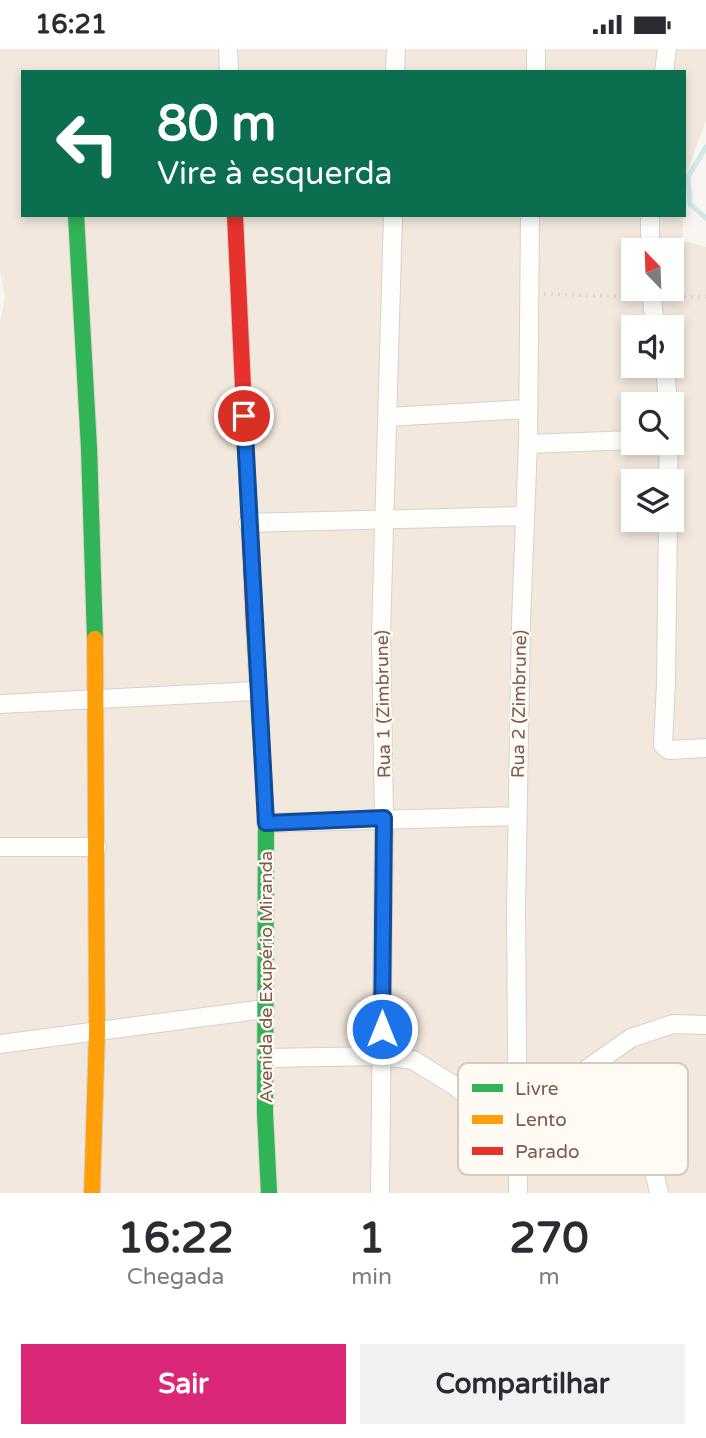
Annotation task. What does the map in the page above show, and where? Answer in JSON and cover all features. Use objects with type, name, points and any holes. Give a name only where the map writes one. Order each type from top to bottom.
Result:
[{"type":"street","points":[[228,49],[229,70]]},
{"type":"street","points":[[396,49],[396,70]]},
{"type":"street","points":[[536,49],[536,70]]},
{"type":"street","points":[[664,70],[667,49]]},
{"type":"street","points":[[76,217],[89,448],[97,700],[97,1033],[92,1193]]},
{"type":"street","name":"Avenida de Exupério Miranda","points":[[235,217],[248,523],[266,823],[265,1113],[269,1193]]},
{"type":"street","name":"Rua 1 (Zimbrune)","points":[[380,1193],[384,818],[381,634],[393,217]]},
{"type":"street","name":"Rua 2 (Zimbrune)","points":[[516,1063],[517,816],[528,409],[530,217]]},
{"type":"street","points":[[650,217],[650,238]]},
{"type":"street","points":[[387,417],[528,409]]},
{"type":"street","points":[[527,444],[621,440]]},
{"type":"street","points":[[248,523],[524,516]]},
{"type":"street","points":[[668,532],[663,745],[669,750],[706,748]]},
{"type":"street","points":[[0,704],[258,691]]},
{"type":"street","points":[[266,823],[517,816]]},
{"type":"street","points":[[0,847],[97,847]]},
{"type":"street","points":[[0,1045],[265,1009]]},
{"type":"street","points":[[596,1063],[631,1038],[673,1024],[706,1025]]},
{"type":"street","points":[[266,1058],[382,1056],[413,1060],[432,1070],[458,1091]]},
{"type":"street","name":"Rua 2 (Zimbrune)","points":[[517,1175],[518,1193]]},
{"type":"street","points":[[655,1175],[659,1193]]},
{"type":"path","points":[[528,293],[621,293]]},
{"type":"path","points":[[684,295],[706,297]]},
{"type":"shaded area","points":[[0,49],[706,49],[706,120],[686,175],[686,70],[21,70],[21,217],[683,217],[682,238],[621,238],[621,301],[684,301],[684,242],[706,247],[706,1193],[0,1193],[0,323],[5,298],[0,269]]},
{"type":"waterway","points":[[706,147],[688,177],[690,204],[706,218]]},
{"type":"traffic: fast","points":[[76,217],[89,448],[95,639]]},
{"type":"traffic: fast","points":[[254,626],[266,823],[265,1113],[269,1193]]},
{"type":"traffic: slow","points":[[92,1193],[97,1032],[95,639]]},
{"type":"traffic: jam","points":[[235,217],[254,626]]},
{"type":"route","points":[[244,416],[266,823],[384,818],[382,1029]]}]
